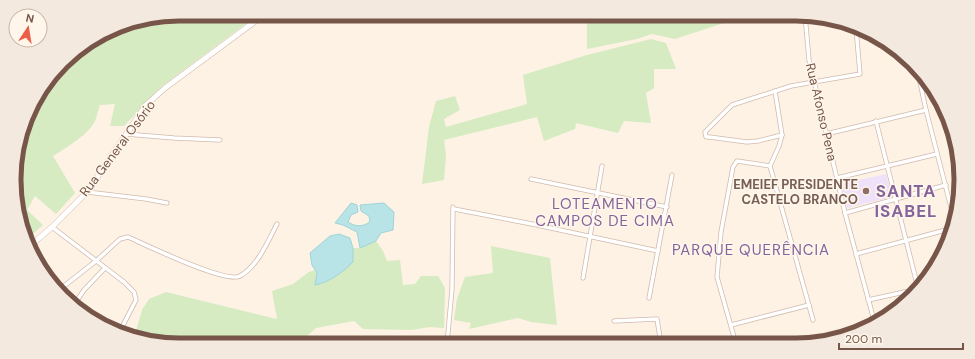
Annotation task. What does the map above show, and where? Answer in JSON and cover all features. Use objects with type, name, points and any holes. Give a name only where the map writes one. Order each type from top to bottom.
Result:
[{"type":"street","name":"Rua General Osório","points":[[34,242],[52,227],[87,192],[146,105],[165,88],[256,21]]},
{"type":"street","name":"Rua Afonso Pena","points":[[806,21],[809,60],[814,82],[845,213],[873,318]]},
{"type":"street","points":[[782,135],[747,142],[709,138],[705,135],[705,132],[732,105],[775,90],[860,74],[856,33]]},
{"type":"street","points":[[922,84],[926,110],[951,208]]},
{"type":"street","points":[[775,90],[782,135],[770,166],[813,320]]},
{"type":"street","points":[[826,134],[926,110]]},
{"type":"street","points":[[876,121],[886,166],[896,198],[916,282]]},
{"type":"street","points":[[126,134],[220,140]]},
{"type":"street","points":[[837,178],[938,154]]},
{"type":"street","points":[[734,338],[717,277],[721,232],[733,167],[737,161],[770,166]]},
{"type":"street","points":[[583,278],[602,166]]},
{"type":"street","points":[[649,298],[672,175]]},
{"type":"street","points":[[531,179],[667,207]]},
{"type":"street","points":[[845,213],[946,185]]},
{"type":"street","points":[[87,192],[167,203]]},
{"type":"street","points":[[448,338],[452,289],[453,208],[658,251]]},
{"type":"street","points":[[63,287],[96,261],[120,238],[128,237],[202,269],[230,278],[236,278],[241,276],[255,263],[277,224]]},
{"type":"street","points":[[52,227],[131,288],[136,300],[122,327]]},
{"type":"street","points":[[856,254],[946,230]]},
{"type":"street","points":[[77,300],[84,290],[105,268]]},
{"type":"street","points":[[868,300],[910,290]]},
{"type":"street","points":[[731,325],[809,305]]},
{"type":"street","points":[[614,321],[657,319],[660,338]]},
{"type":"shaded area","name":"EMEIEF PRESIDENTE CASTELO BRANCO","points":[[886,174],[892,197],[847,208],[841,184]]},
{"type":"green space","points":[[169,21],[250,21],[162,86],[124,126],[110,126],[115,104],[100,105],[95,121],[87,132],[53,156],[75,193],[56,214],[35,196],[27,210],[43,225],[31,235],[26,221],[22,200],[22,159],[26,138],[37,109],[48,91],[67,67],[100,42],[138,26]]},
{"type":"green space","points":[[587,21],[730,21],[675,39],[652,34],[637,39],[587,49]]},
{"type":"green space","points":[[651,39],[666,43],[676,69],[654,69],[654,88],[646,93],[651,123],[624,121],[618,133],[576,123],[575,129],[544,141],[537,117],[444,140],[446,155],[444,180],[422,184],[429,127],[436,101],[455,96],[460,110],[444,119],[446,127],[527,104],[523,75],[587,55]]},
{"type":"green space","points":[[376,241],[383,251],[387,261],[400,260],[403,285],[415,284],[421,276],[438,276],[445,288],[444,328],[430,327],[411,330],[363,329],[354,321],[316,328],[305,338],[169,338],[136,332],[142,310],[149,299],[166,292],[277,319],[272,291],[293,284],[309,272],[315,270],[321,284],[341,273],[353,262],[353,248],[360,248]]},
{"type":"green space","points":[[491,246],[550,258],[557,325],[531,322],[518,318],[469,329],[471,323],[454,320],[457,299],[465,277],[493,273]]},
{"type":"water","points":[[351,203],[357,205],[358,212],[351,215],[348,222],[359,226],[370,222],[369,216],[361,211],[360,205],[384,203],[394,212],[393,230],[381,233],[376,241],[360,248],[357,232],[335,223]]},
{"type":"water","points":[[339,234],[350,238],[353,248],[353,262],[336,276],[326,282],[315,285],[317,273],[312,265],[310,253],[330,236]]},
{"type":"place","name":"EMEIEF PRESIDENTE CASTELO BRANCO","points":[[866,191]]},
{"type":"district","name":"SANTA ISABEL","points":[[906,201]]},
{"type":"district","name":"LOTEAMENTO CAMPOS DE CIMA","points":[[605,212]]},
{"type":"district","name":"PARQUE QUERÊNCIA","points":[[751,250]]}]
